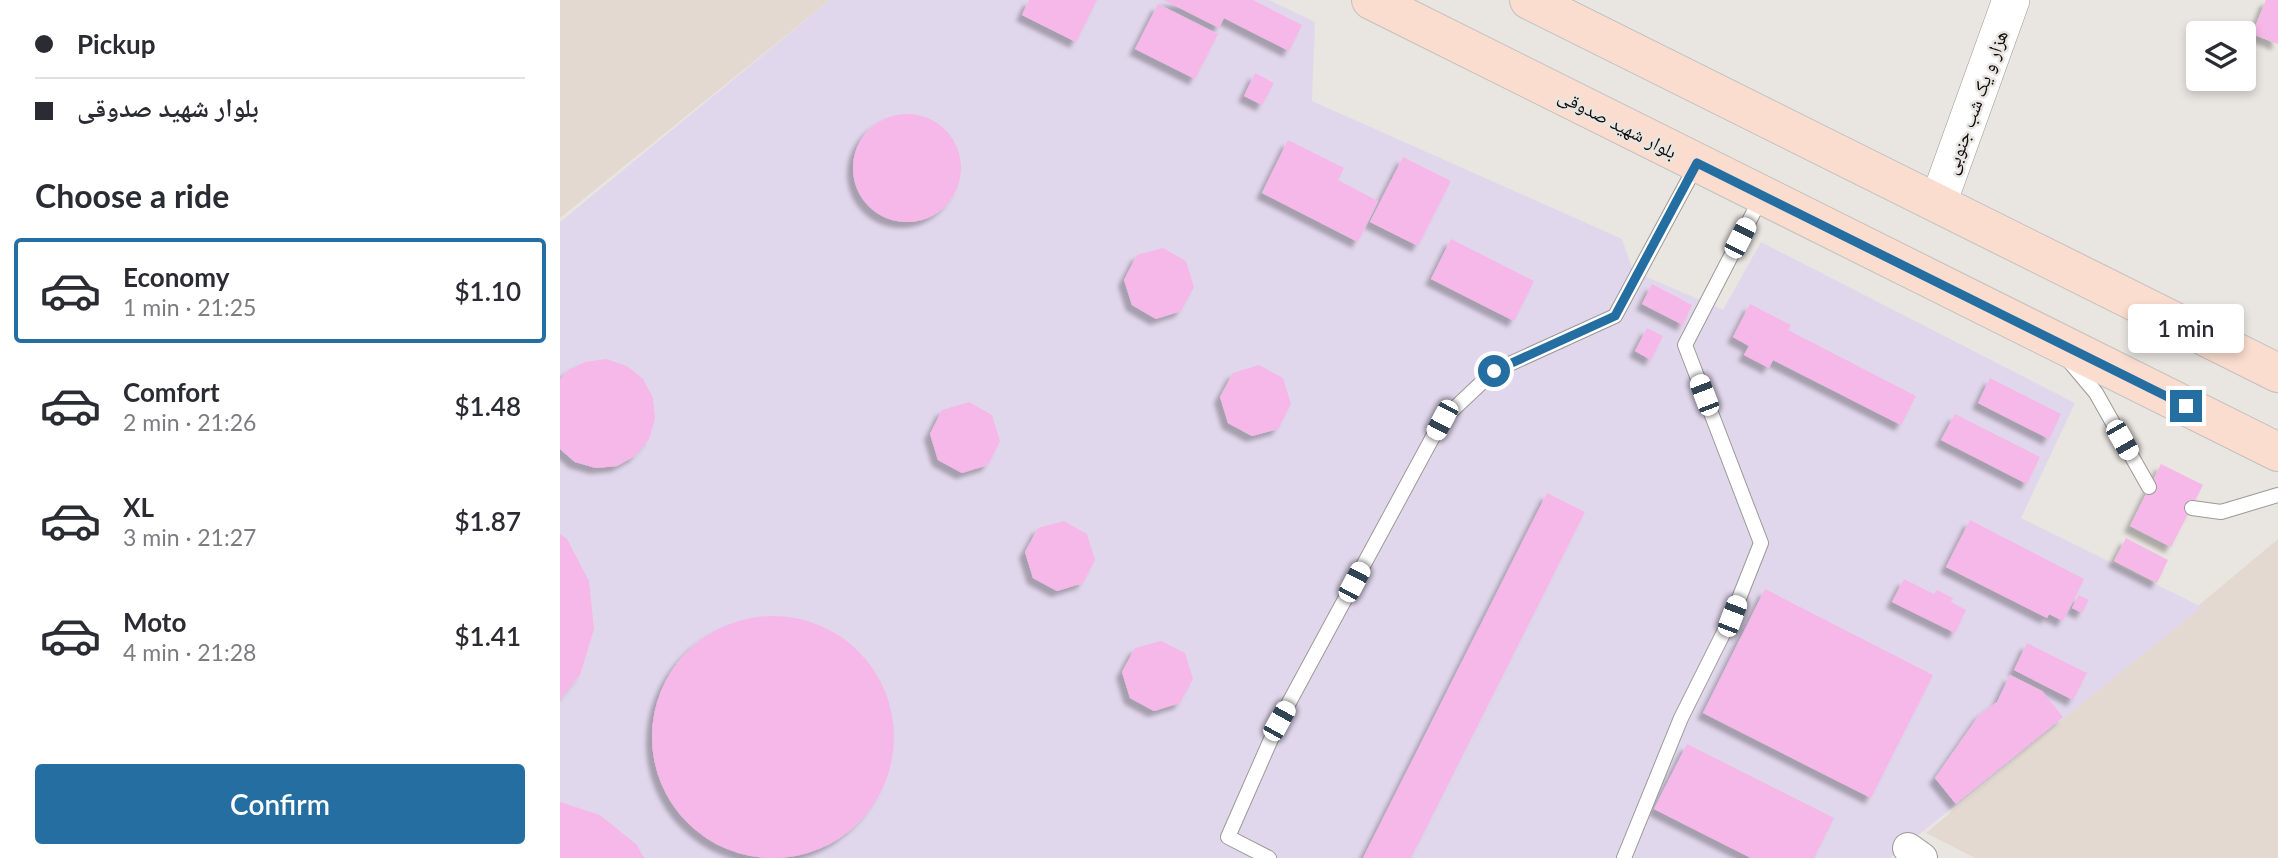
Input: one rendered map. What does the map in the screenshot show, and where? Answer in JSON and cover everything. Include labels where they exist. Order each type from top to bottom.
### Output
[{"type":"main road","name":"بلوار شهید صدوقی","points":[[1371,0],[2278,452]]},
{"type":"main road","points":[[1530,0],[2278,373]]},
{"type":"street","name":"هزار و یک شب جنوبی","points":[[1938,203],[2011,0]]},
{"type":"lane","points":[[1269,858],[1228,838],[1279,721],[1442,420],[1494,371],[1615,316],[1697,163]]},
{"type":"lane","points":[[1623,858],[1681,718],[1732,616],[1761,543],[1685,345],[1762,195]]},
{"type":"lane","points":[[2048,337],[2096,393],[2149,488]]},
{"type":"lane","points":[[2192,508],[2221,512],[2278,495]]},
{"type":"shaded area","points":[[560,0],[830,0],[560,218]]},
{"type":"shaded area","points":[[830,0],[1269,0],[1315,22],[1312,101],[1622,239],[1633,271],[1723,310],[1761,242],[2075,403],[2021,518],[2202,607],[1890,858],[560,858],[560,222]]},
{"type":"shaded area","points":[[2278,539],[2278,858],[1975,858],[1926,833]]},
{"type":"building","points":[[1029,0],[1097,0],[1076,42],[1022,15]]},
{"type":"building","points":[[1164,0],[1253,0],[1302,25],[1289,51],[1224,18],[1219,28]]},
{"type":"building","points":[[2266,0],[2278,0],[2278,44],[2256,36],[2256,24]]},
{"type":"building","points":[[1158,4],[1218,34],[1195,79],[1135,49]]},
{"type":"building","points":[[1255,73],[1274,83],[1262,105],[1244,96]]},
{"type":"building","points":[[907,114],[928,118],[945,130],[957,147],[961,168],[957,189],[945,206],[928,218],[907,222],[886,218],[869,206],[857,189],[853,168],[857,147],[869,130],[886,118]]},
{"type":"building","points":[[1288,140],[1344,168],[1338,180],[1378,201],[1358,242],[1262,193]]},
{"type":"building","points":[[1403,157],[1451,181],[1418,246],[1370,222]]},
{"type":"building","points":[[1451,239],[1534,281],[1514,321],[1431,279]]},
{"type":"building","points":[[1163,248],[1186,261],[1194,287],[1181,311],[1156,319],[1132,305],[1124,280],[1137,255]]},
{"type":"building","points":[[1652,284],[1692,305],[1683,325],[1642,304]]},
{"type":"building","points":[[1750,304],[1791,325],[1788,330],[1916,396],[1901,425],[1773,360],[1769,368],[1744,355],[1749,346],[1733,337]]},
{"type":"building","points":[[1647,328],[1663,336],[1651,360],[1635,351]]},
{"type":"building","points":[[606,359],[627,366],[643,379],[653,398],[655,419],[649,439],[635,456],[617,466],[596,468],[575,462],[560,449],[560,380],[567,371],[585,362]]},
{"type":"building","points":[[1259,365],[1283,378],[1291,404],[1278,429],[1252,436],[1228,423],[1220,397],[1233,373]]},
{"type":"building","points":[[1990,378],[2061,414],[2049,439],[1978,403]]},
{"type":"building","points":[[969,402],[992,415],[1000,441],[988,465],[962,473],[938,460],[930,434],[942,410]]},
{"type":"building","points":[[1955,414],[2040,457],[2027,484],[1941,440]]},
{"type":"building","points":[[2161,464],[2203,485],[2171,547],[2130,526]]},
{"type":"building","points":[[1547,493],[1585,512],[1411,858],[1363,858]]},
{"type":"building","points":[[1970,520],[2084,579],[2063,621],[2049,614],[2047,618],[1946,567]]},
{"type":"building","points":[[1064,521],[1087,534],[1095,560],[1083,583],[1057,591],[1033,578],[1025,552],[1038,528]]},
{"type":"building","points":[[560,534],[567,539],[589,581],[594,629],[580,675],[560,699]]},
{"type":"building","points":[[2126,538],[2168,560],[2157,583],[2114,561]]},
{"type":"building","points":[[1904,579],[1934,594],[1937,590],[1953,598],[1951,602],[1966,610],[1955,633],[1892,602]]},
{"type":"building","points":[[1765,589],[1933,675],[1871,798],[1703,713]]},
{"type":"building","points":[[2079,595],[2089,600],[2082,613],[2072,608]]},
{"type":"building","points":[[773,616],[797,618],[819,625],[840,636],[859,651],[874,670],[885,691],[892,713],[892,761],[885,783],[874,804],[859,823],[840,838],[819,849],[797,856],[773,858],[749,856],[727,849],[706,838],[687,823],[672,804],[661,783],[654,761],[652,737],[654,713],[661,691],[672,670],[687,651],[706,636],[727,625],[749,618]]},
{"type":"building","points":[[1161,641],[1185,653],[1193,679],[1180,703],[1154,711],[1130,698],[1122,672],[1135,648]]},
{"type":"building","points":[[2027,643],[2087,673],[2073,700],[2014,670]]},
{"type":"building","points":[[2010,675],[2042,691],[2063,717],[1956,804],[1935,778],[1979,715],[1997,702]]},
{"type":"building","points":[[1687,744],[1834,818],[1814,858],[1751,858],[1654,809]]},
{"type":"building","points":[[560,802],[600,815],[637,845],[644,858],[560,858]]},
{"type":"route","points":[[1494,371],[1615,316],[1697,163],[2186,406]]}]
